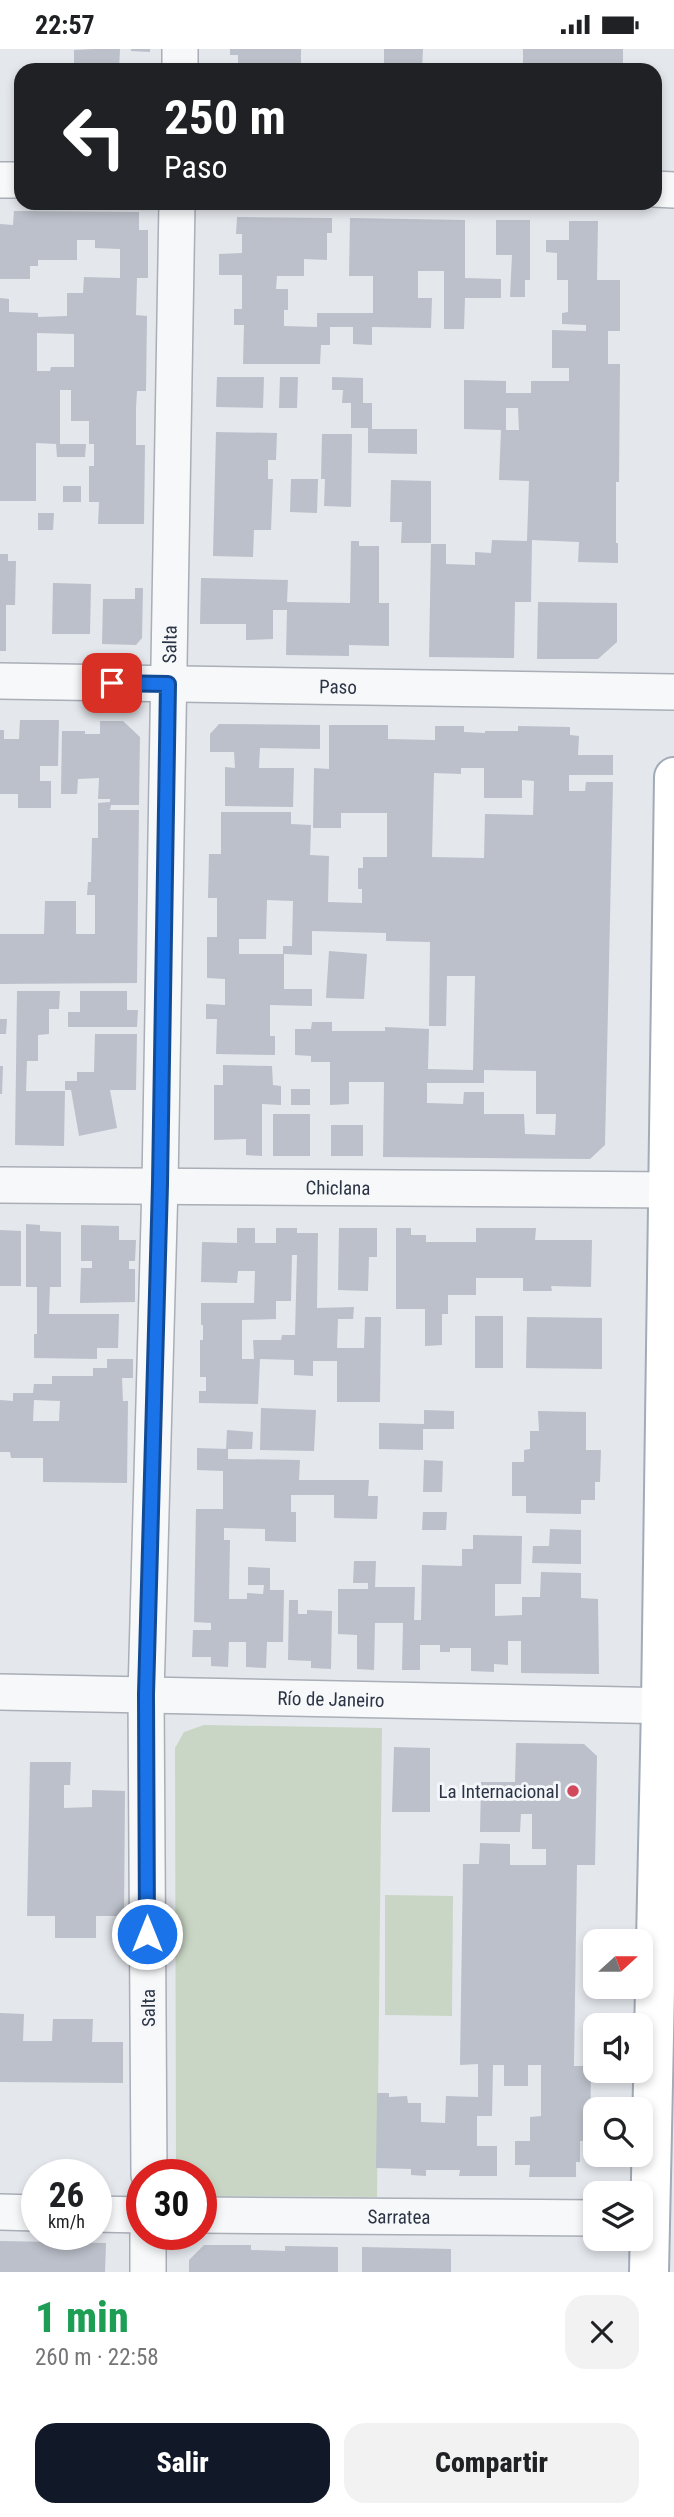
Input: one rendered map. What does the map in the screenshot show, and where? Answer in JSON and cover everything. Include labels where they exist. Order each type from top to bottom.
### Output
[{"type":"main road","points":[[649,2272],[655,2219],[668,1706],[674,778]]},
{"type":"street","name":"Salta","points":[[149,2159],[146,1694],[160,1184],[177,210]]},
{"type":"street","name":"Paso","points":[[0,681],[674,692]]},
{"type":"street","name":"Chiclana","points":[[0,1185],[160,1184],[671,1190]]},
{"type":"street","name":"Río de Janeiro","points":[[0,1692],[668,1706]]},
{"type":"street","points":[[0,2212],[21,2213]]},
{"type":"street","name":"Sarratea","points":[[217,2215],[583,2218]]},
{"type":"street","points":[[148,2250],[148,2272]]},
{"type":"green space","points":[[204,1725],[382,1728],[377,2197],[217,2196],[217,2159],[176,2159],[175,1748],[184,1732]]},
{"type":"green space","points":[[385,1895],[453,1896],[452,2016],[385,2015]]},
{"type":"building","points":[[120,49],[119,63],[74,63],[74,50]]},
{"type":"building","points":[[150,49],[150,52],[131,51]]},
{"type":"building","points":[[230,49],[301,49],[301,63],[238,63],[238,55],[230,55]]},
{"type":"building","points":[[384,49],[423,49],[422,63],[384,63]]},
{"type":"building","points":[[523,49],[623,49],[623,63],[523,63]]},
{"type":"building","points":[[14,211],[139,212],[139,230],[148,230],[148,278],[137,278],[136,315],[147,316],[146,391],[137,391],[136,408],[136,445],[145,445],[144,524],[98,524],[99,502],[89,502],[89,466],[94,466],[94,444],[89,444],[89,421],[71,421],[71,390],[60,390],[60,444],[86,444],[85,457],[57,457],[56,444],[36,443],[36,501],[0,501],[0,298],[9,299],[9,312],[38,313],[38,317],[67,316],[67,293],[83,293],[84,277],[120,278],[120,249],[95,248],[95,240],[77,240],[77,260],[38,260],[38,266],[30,266],[30,279],[0,279],[0,224],[13,225]],"holes":[[[37,333],[74,334],[74,367],[51,367],[50,371],[37,371]]]},
{"type":"building","points":[[237,217],[332,218],[332,233],[327,233],[327,260],[304,259],[304,276],[277,276],[276,289],[288,289],[288,310],[284,310],[284,326],[317,327],[317,313],[373,313],[373,276],[349,276],[350,218],[465,220],[465,278],[501,279],[501,298],[465,298],[464,329],[444,329],[444,271],[418,271],[418,298],[432,298],[431,328],[372,327],[372,345],[353,344],[353,327],[330,327],[330,345],[321,345],[320,364],[243,364],[244,325],[234,325],[234,309],[242,309],[242,275],[219,275],[219,254],[242,253],[242,234],[236,234]]},
{"type":"building","points":[[496,220],[530,220],[530,280],[525,280],[525,297],[510,297],[512,255],[496,255]]},
{"type":"building","points":[[569,221],[598,221],[597,280],[620,280],[620,331],[608,331],[608,364],[620,364],[619,482],[616,482],[618,563],[578,562],[579,542],[532,540],[531,602],[515,602],[514,658],[429,657],[431,544],[446,544],[446,564],[475,565],[475,552],[491,553],[492,540],[527,541],[529,481],[499,480],[501,430],[464,429],[464,380],[506,381],[506,393],[531,393],[531,381],[569,381],[569,368],[552,368],[552,330],[586,331],[586,325],[562,324],[562,313],[568,312],[568,280],[557,280],[557,253],[546,252],[546,240],[569,240]],"holes":[[[506,408],[518,408],[519,430],[506,430]]]},
{"type":"building","points":[[217,377],[264,377],[263,408],[216,407]]},
{"type":"building","points":[[280,377],[298,377],[297,408],[279,408]]},
{"type":"building","points":[[332,377],[363,378],[363,403],[372,403],[372,429],[417,429],[417,454],[368,453],[368,428],[351,428],[351,403],[342,403],[343,390],[332,390]]},
{"type":"building","points":[[216,432],[277,433],[276,460],[268,460],[268,479],[273,479],[271,530],[254,530],[253,557],[213,556]]},
{"type":"building","points":[[322,434],[352,434],[351,507],[324,506],[325,479],[321,479]]},
{"type":"building","points":[[291,479],[318,479],[317,513],[290,512]]},
{"type":"building","points":[[391,480],[431,481],[431,543],[401,543],[402,522],[390,522]]},
{"type":"building","points":[[63,486],[81,486],[81,502],[63,502]]},
{"type":"building","points":[[38,513],[54,513],[53,530],[38,530]]},
{"type":"building","points":[[351,541],[359,541],[359,546],[379,546],[379,603],[389,603],[389,646],[349,645],[349,656],[286,655],[287,610],[273,610],[273,639],[246,640],[246,624],[200,624],[201,578],[288,580],[287,602],[350,603]]},
{"type":"building","points":[[0,554],[8,554],[8,561],[16,561],[15,605],[6,605],[6,651],[0,651]]},
{"type":"building","points":[[53,583],[91,584],[90,634],[52,634]]},
{"type":"building","points":[[135,588],[143,588],[142,638],[136,645],[102,644],[103,599],[135,599]]},
{"type":"building","points":[[538,602],[617,603],[617,642],[598,659],[537,659]]},
{"type":"building","points":[[20,720],[59,720],[58,766],[40,766],[40,781],[51,781],[51,808],[18,808],[18,794],[0,794],[0,730],[4,730],[4,739],[19,739]]},
{"type":"building","points":[[100,721],[123,721],[140,737],[139,805],[111,805],[110,810],[139,810],[137,983],[0,984],[0,934],[44,934],[45,901],[76,901],[76,934],[95,934],[95,895],[87,895],[88,882],[91,882],[92,838],[98,838],[98,803],[110,802],[110,799],[98,799],[99,778],[78,779],[77,794],[61,794],[62,731],[100,734]]},
{"type":"building","points":[[219,724],[320,725],[320,749],[260,748],[259,768],[294,768],[293,807],[225,806],[225,767],[235,768],[234,752],[210,752],[210,734]]},
{"type":"building","points":[[329,725],[388,725],[388,739],[435,740],[435,726],[464,726],[464,732],[485,733],[518,731],[518,726],[570,727],[570,735],[579,736],[578,755],[613,755],[613,775],[569,775],[569,791],[585,791],[586,782],[613,782],[605,1145],[590,1159],[383,1157],[384,1082],[349,1082],[349,1104],[330,1105],[330,1062],[311,1062],[311,1056],[295,1055],[295,1029],[311,1029],[312,1022],[332,1022],[332,1031],[385,1031],[385,1027],[429,1029],[428,1069],[473,1070],[475,976],[447,976],[446,1026],[429,1026],[430,942],[386,941],[386,933],[312,931],[312,955],[284,954],[284,989],[312,989],[312,1006],[270,1005],[270,1036],[275,1036],[275,1055],[216,1054],[217,1019],[206,1019],[206,1004],[225,1005],[225,979],[207,978],[207,937],[217,937],[217,898],[208,898],[209,854],[221,854],[221,812],[291,812],[291,824],[311,825],[310,855],[329,856],[328,902],[362,903],[362,889],[358,889],[358,868],[363,868],[363,857],[387,857],[387,813],[341,813],[341,828],[313,828],[314,768],[329,769]],"holes":[[[461,768],[484,768],[484,798],[522,798],[522,780],[534,781],[533,815],[485,814],[484,858],[432,857],[434,773],[461,774]],[[267,900],[293,901],[292,946],[283,946],[283,954],[239,954],[239,939],[266,939]],[[484,1070],[536,1071],[536,1114],[556,1114],[555,1135],[525,1134],[524,1114],[484,1114],[484,1092],[464,1092],[463,1104],[427,1103],[427,1083],[484,1083]]]},
{"type":"building","points":[[329,951],[367,954],[364,999],[326,998]]},
{"type":"building","points":[[17,991],[60,991],[59,1009],[49,1009],[49,1034],[38,1035],[38,1061],[27,1061],[26,1091],[65,1091],[64,1146],[15,1145]]},
{"type":"building","points":[[80,991],[127,991],[127,1010],[138,1010],[137,1027],[68,1027],[68,1012],[80,1012]]},
{"type":"building","points":[[0,1019],[7,1019],[6,1034],[0,1034]]},
{"type":"building","points":[[95,1034],[137,1034],[136,1090],[110,1090],[117,1128],[79,1136],[71,1090],[65,1090],[65,1081],[77,1081],[77,1072],[94,1072]]},
{"type":"building","points":[[223,1065],[272,1066],[273,1085],[281,1086],[281,1105],[262,1104],[262,1156],[246,1155],[246,1139],[214,1140],[214,1085],[223,1085]]},
{"type":"building","points":[[0,1066],[3,1066],[2,1094],[0,1094]]},
{"type":"building","points":[[291,1089],[310,1089],[310,1105],[291,1105]]},
{"type":"building","points":[[273,1114],[310,1114],[310,1156],[273,1156]]},
{"type":"building","points":[[331,1125],[363,1125],[363,1156],[331,1156]]},
{"type":"building","points":[[26,1224],[40,1225],[40,1231],[61,1232],[61,1287],[50,1287],[49,1314],[119,1314],[118,1348],[97,1348],[97,1359],[34,1358],[37,1287],[26,1287]]},
{"type":"building","points":[[81,1225],[119,1226],[119,1240],[136,1240],[135,1261],[129,1261],[129,1269],[135,1269],[135,1302],[80,1303],[81,1268],[92,1268],[92,1261],[81,1261]]},
{"type":"building","points":[[237,1228],[255,1228],[255,1243],[276,1243],[276,1228],[297,1228],[297,1233],[318,1233],[317,1308],[354,1307],[353,1319],[338,1319],[337,1348],[364,1348],[365,1317],[381,1317],[380,1402],[337,1402],[337,1361],[313,1361],[313,1376],[294,1375],[294,1360],[260,1359],[258,1404],[199,1403],[199,1391],[206,1391],[206,1377],[200,1377],[200,1340],[203,1340],[201,1303],[254,1303],[255,1271],[238,1271],[237,1283],[201,1282],[202,1242],[237,1243]],"holes":[[[292,1255],[297,1255],[295,1335],[282,1335],[281,1340],[253,1340],[254,1359],[242,1359],[242,1320],[276,1319],[276,1301],[291,1301]]]},
{"type":"building","points":[[339,1228],[377,1228],[377,1257],[369,1257],[368,1291],[338,1290]]},
{"type":"building","points":[[396,1228],[411,1228],[411,1235],[426,1235],[426,1242],[476,1242],[476,1228],[536,1228],[535,1240],[592,1240],[591,1287],[551,1286],[552,1291],[523,1291],[523,1278],[476,1278],[476,1295],[448,1295],[448,1314],[442,1314],[442,1345],[425,1346],[425,1309],[396,1309]]},
{"type":"building","points":[[0,1230],[21,1231],[21,1286],[0,1286]]},
{"type":"building","points":[[475,1316],[503,1316],[503,1368],[475,1368]]},
{"type":"building","points":[[527,1317],[602,1318],[602,1369],[526,1368]]},
{"type":"building","points":[[107,1359],[133,1359],[133,1378],[122,1378],[123,1401],[128,1401],[127,1483],[43,1482],[43,1458],[11,1458],[10,1452],[0,1452],[0,1400],[13,1401],[13,1393],[33,1393],[34,1384],[52,1384],[52,1376],[93,1376],[93,1368],[107,1368]],"holes":[[[34,1400],[60,1401],[59,1421],[33,1421]]]},
{"type":"building","points":[[261,1408],[316,1410],[314,1451],[260,1450]]},
{"type":"building","points":[[424,1410],[454,1411],[454,1429],[423,1429],[423,1450],[379,1449],[379,1423],[424,1424]]},
{"type":"building","points":[[538,1411],[586,1412],[586,1450],[601,1450],[600,1482],[595,1482],[595,1500],[581,1500],[581,1514],[526,1513],[526,1496],[512,1496],[512,1462],[524,1462],[524,1450],[530,1449],[530,1431],[539,1431]]},
{"type":"building","points":[[227,1430],[253,1432],[252,1449],[226,1449]]},
{"type":"building","points":[[197,1448],[228,1449],[228,1459],[300,1460],[299,1480],[369,1480],[368,1496],[378,1496],[377,1519],[334,1518],[334,1495],[291,1495],[291,1512],[296,1512],[296,1542],[265,1541],[265,1529],[224,1528],[224,1540],[230,1540],[229,1599],[247,1599],[247,1593],[263,1594],[264,1585],[248,1585],[248,1567],[270,1568],[270,1590],[284,1590],[283,1642],[267,1642],[266,1668],[246,1667],[246,1642],[229,1642],[228,1667],[211,1666],[211,1657],[192,1657],[193,1630],[211,1630],[211,1623],[194,1622],[196,1509],[223,1509],[223,1471],[197,1470]]},
{"type":"building","points":[[424,1460],[443,1461],[442,1492],[423,1492]]},
{"type":"building","points":[[423,1512],[447,1512],[446,1530],[422,1530]]},
{"type":"building","points":[[550,1529],[581,1530],[581,1564],[532,1563],[533,1546],[549,1546]]},
{"type":"building","points":[[473,1535],[522,1536],[521,1584],[495,1584],[495,1616],[522,1615],[522,1597],[540,1597],[541,1572],[581,1573],[581,1598],[598,1599],[599,1674],[521,1673],[521,1641],[508,1641],[508,1665],[494,1664],[494,1672],[471,1671],[471,1648],[450,1648],[450,1652],[440,1652],[440,1645],[420,1645],[420,1670],[402,1670],[403,1623],[375,1623],[374,1670],[357,1669],[357,1635],[338,1634],[338,1589],[368,1589],[368,1583],[353,1583],[354,1561],[376,1561],[375,1587],[415,1587],[414,1620],[421,1620],[422,1565],[462,1566],[462,1549],[473,1549]]},
{"type":"building","points":[[289,1600],[298,1600],[298,1614],[307,1614],[307,1610],[332,1611],[331,1669],[311,1668],[311,1661],[288,1660]]},
{"type":"building","points":[[516,1743],[584,1744],[597,1756],[595,1865],[577,1865],[574,2066],[583,2066],[583,2083],[591,2083],[591,2097],[583,2097],[583,2141],[580,2141],[580,2162],[576,2162],[576,2177],[529,2177],[530,2165],[515,2165],[515,2141],[530,2141],[530,2117],[541,2116],[541,2065],[528,2065],[528,2086],[504,2086],[504,2065],[493,2065],[492,2116],[477,2116],[477,2146],[497,2146],[497,2176],[459,2176],[460,2170],[426,2170],[426,2176],[411,2175],[411,2169],[376,2168],[377,2093],[389,2093],[389,2097],[407,2096],[408,2103],[421,2103],[421,2122],[445,2123],[446,2096],[478,2097],[478,2064],[460,2065],[463,1864],[479,1864],[480,1843],[510,1844],[510,1865],[546,1865],[546,1849],[532,1849],[532,1814],[521,1814],[520,1832],[480,1832],[481,1782],[515,1782]]},
{"type":"building","points":[[394,1747],[430,1748],[430,1812],[392,1812]]},
{"type":"building","points":[[30,1762],[71,1762],[70,1785],[64,1785],[64,1808],[92,1807],[92,1790],[125,1791],[124,1916],[96,1916],[96,1938],[55,1938],[55,1916],[27,1916]]},
{"type":"building","points":[[0,2013],[24,2014],[23,2041],[52,2041],[53,2019],[93,2019],[92,2042],[123,2042],[123,2083],[0,2082]]},
{"type":"building","points":[[0,2241],[21,2241],[21,2250],[106,2250],[105,2272],[0,2272]]},
{"type":"building","points":[[217,2245],[251,2245],[251,2250],[285,2251],[285,2246],[338,2247],[338,2272],[189,2272],[189,2260],[199,2250],[217,2250]]},
{"type":"building","points":[[362,2247],[451,2249],[451,2272],[362,2272]]},
{"type":"place","name":"La Internacional","points":[[573,1791]]},
{"type":"route","points":[[112,683],[168,684],[160,1184],[146,1694],[147,1934]]}]
